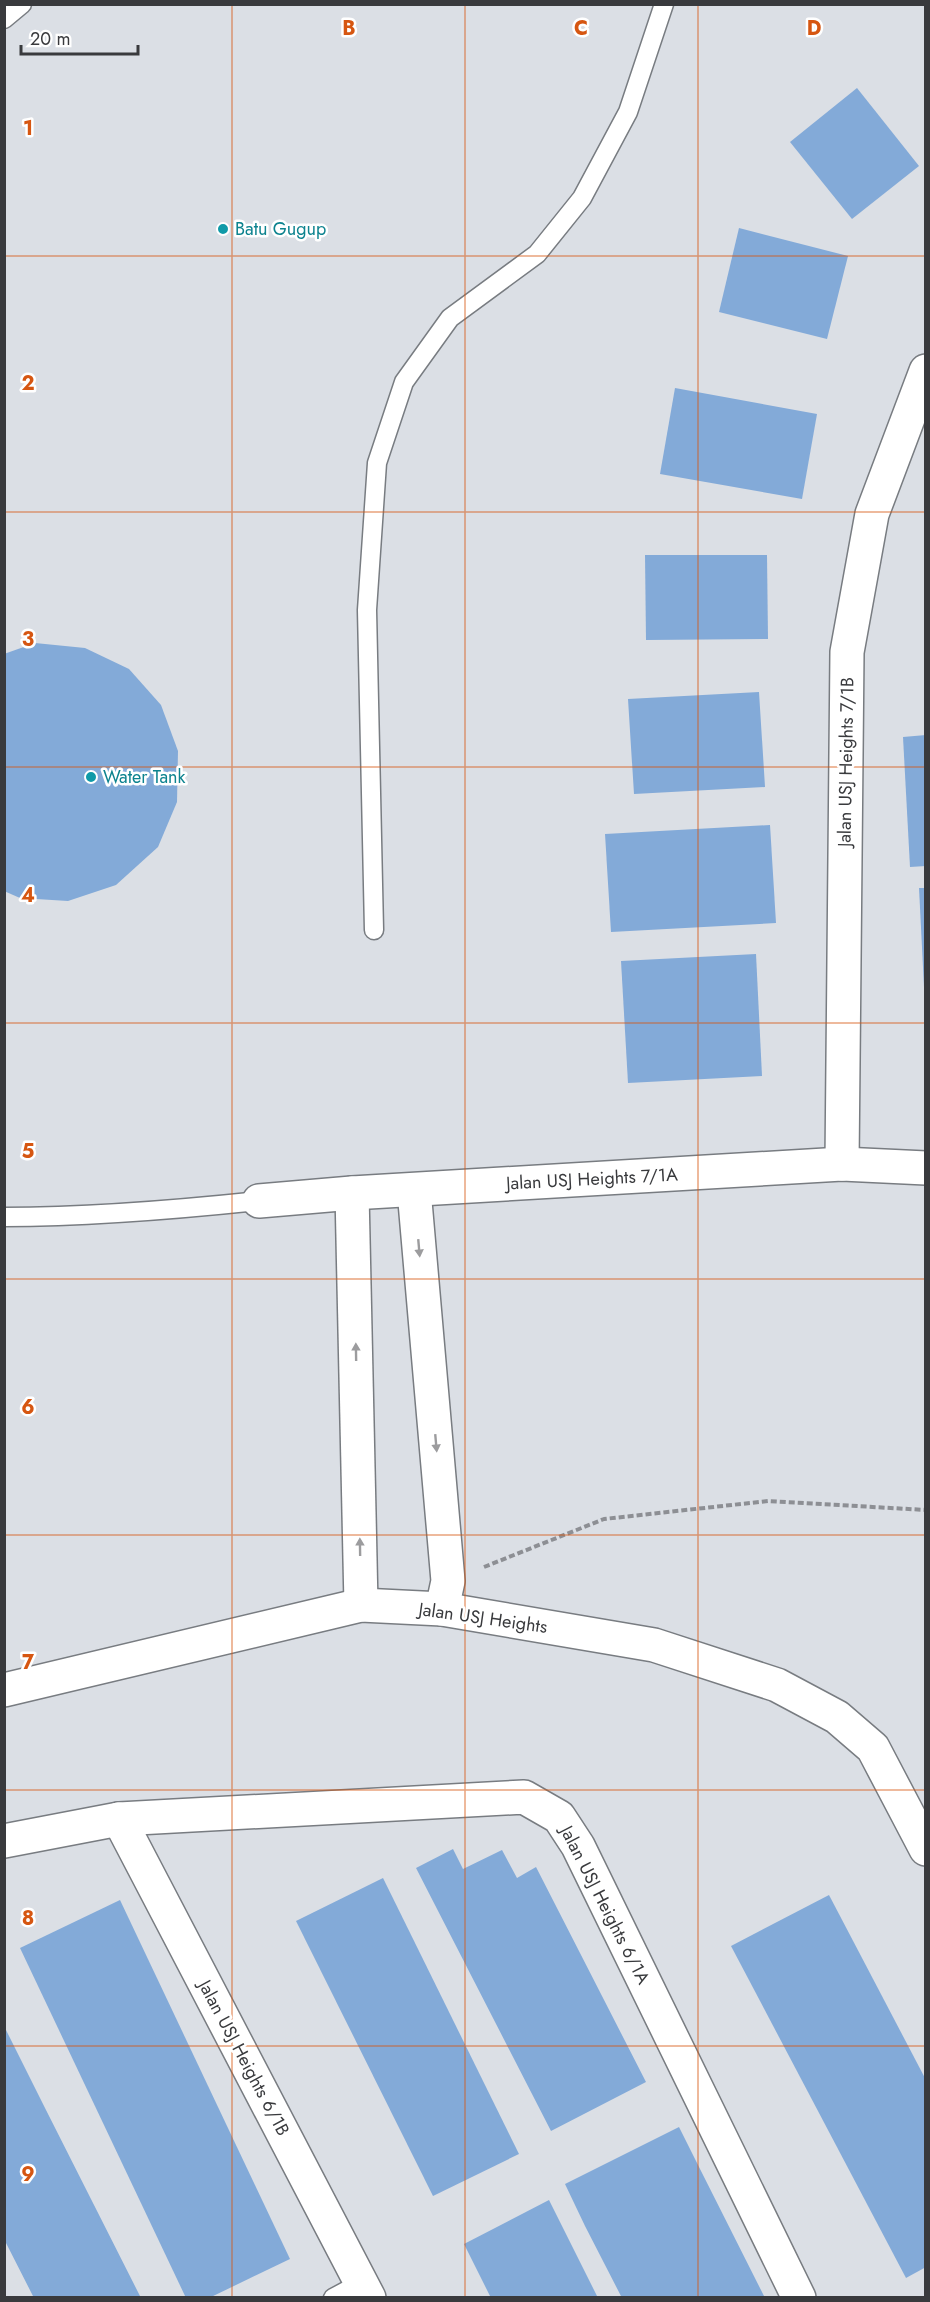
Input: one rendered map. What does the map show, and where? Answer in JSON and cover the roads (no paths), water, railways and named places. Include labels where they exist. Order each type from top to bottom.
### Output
[{"type":"street","name":"Jalan USJ Heights 7/1B","points":[[842,1164],[847,652],[872,514],[926,371]]},
{"type":"street","name":"Jalan USJ Heights 7/1A","points":[[259,1201],[352,1193],[842,1164],[926,1168]]},
{"type":"street","points":[[414,1190],[445,1595]]},
{"type":"street","points":[[352,1193],[361,1605]]},
{"type":"street","name":"Jalan USJ Heights","points":[[4,1690],[361,1605],[445,1595],[665,1649],[777,1685],[837,1717],[873,1748],[926,1849]]},
{"type":"street","name":"Jalan USJ Heights 6/1A","points":[[4,1841],[118,1819],[524,1797],[559,1817],[578,1846],[799,2298]]},
{"type":"street","name":"Jalan USJ Heights 6/1B","points":[[118,1819],[354,2293]]},
{"type":"lane","points":[[4,19],[22,4]]},
{"type":"lane","points":[[374,930],[367,610],[377,463],[404,382],[450,318],[537,254],[582,198],[628,112],[664,4]]},
{"type":"lane","points":[[4,1217],[174,1210],[259,1201]]},
{"type":"place","name":"Batu Gugup","points":[[223,229]]},
{"type":"place","name":"Water Tank","points":[[91,777]]}]
